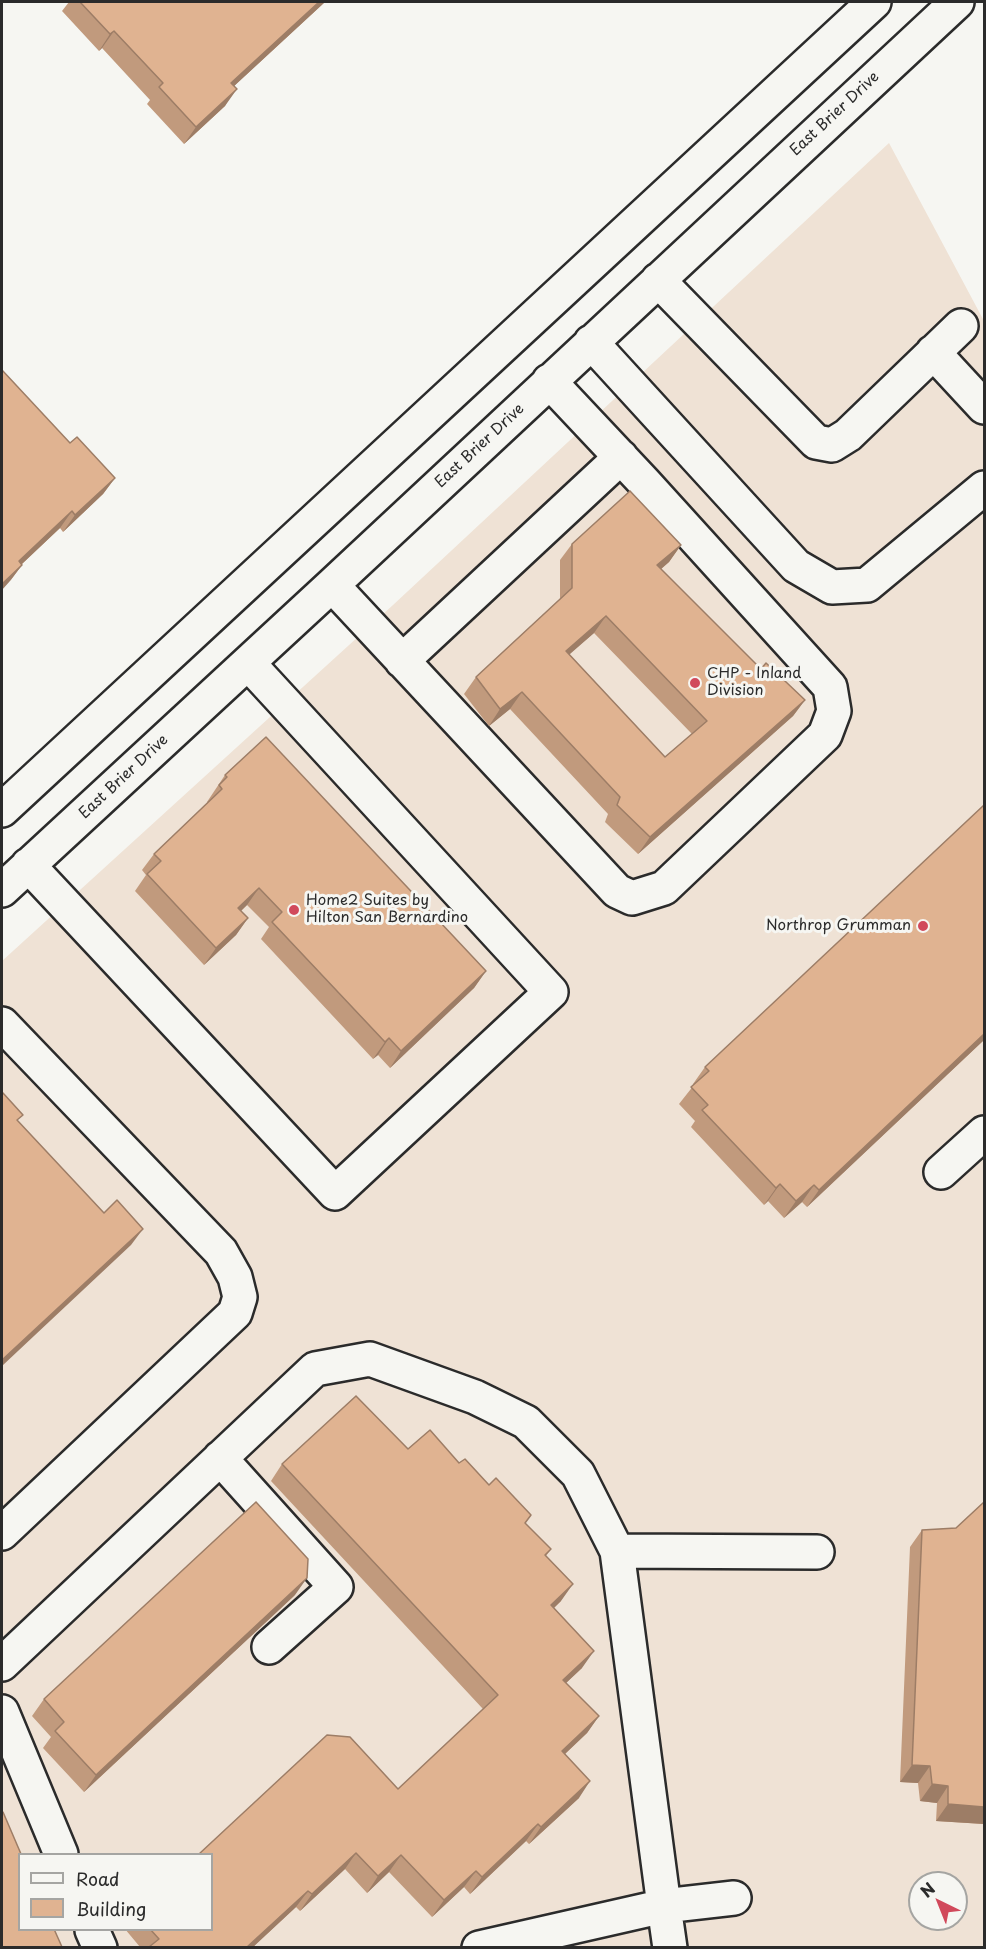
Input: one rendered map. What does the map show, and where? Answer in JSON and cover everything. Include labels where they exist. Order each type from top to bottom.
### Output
[{"type":"street","points":[[2,810],[874,2]]},
{"type":"street","name":"East Brier Drive","points":[[2,890],[658,280],[946,5]]},
{"type":"street","points":[[658,280],[816,442],[832,445],[848,435],[961,326]]},
{"type":"street","points":[[591,342],[796,566],[832,587],[867,585],[984,489]]},
{"type":"street","points":[[933,352],[984,407]]},
{"type":"street","points":[[332,585],[617,891],[632,898],[664,888],[825,735],[834,711],[830,687],[549,381]]},
{"type":"street","points":[[402,661],[626,463]]},
{"type":"street","points":[[28,865],[335,1192],[343,1185],[551,992],[248,663]]},
{"type":"street","points":[[2,1533],[235,1313],[240,1298],[236,1276],[221,1252],[5,1036]]},
{"type":"street","points":[[941,1172],[984,1133]]},
{"type":"street","points":[[2,1664],[315,1369],[370,1359],[475,1397],[526,1422],[578,1474],[617,1551],[670,1947]]},
{"type":"street","points":[[220,1458],[336,1587],[269,1647]]},
{"type":"street","points":[[617,1551],[817,1552]]},
{"type":"street","points":[[2,1712],[61,1853]]},
{"type":"street","points":[[479,1947],[664,1906],[734,1898]]},
{"type":"street","points":[[93,1931],[100,1947]]},
{"type":"shaded area","points":[[889,143],[984,321],[984,1947],[2,1948],[2,961],[393,605]]},
{"type":"building","points":[[80,2],[319,2],[231,83],[237,89],[196,127],[159,87],[163,83],[114,31],[110,34]]},
{"type":"building","points":[[2,370],[70,443],[77,437],[115,478],[75,515],[72,511],[19,561],[22,565],[2,584]]},
{"type":"building","name":"CHP - Inland Division","points":[[630,491],[681,545],[657,565],[761,669],[766,663],[805,700],[650,837],[617,805],[620,797],[522,692],[500,709],[476,677],[572,588],[572,544]],"holes":[[[606,616],[707,721],[665,757],[566,651]]]},
{"type":"building","points":[[266,737],[486,971],[401,1051],[389,1038],[385,1042],[272,922],[282,912],[259,888],[238,908],[248,918],[216,948],[147,874],[161,861],[154,854],[222,789],[219,785],[227,777],[225,775]]},
{"type":"building","name":"Northrop Grumman","points":[[984,805],[984,1034],[819,1190],[814,1185],[796,1201],[780,1184],[776,1188],[702,1110],[708,1105],[691,1087],[709,1071],[705,1067]]},
{"type":"building","points":[[3,1093],[23,1115],[17,1120],[104,1213],[117,1200],[143,1229],[2,1360],[2,1095]]},
{"type":"building","points":[[356,1396],[408,1449],[430,1430],[459,1463],[465,1459],[489,1485],[496,1478],[531,1515],[525,1523],[551,1549],[545,1555],[573,1584],[551,1605],[594,1651],[563,1680],[599,1716],[562,1751],[590,1781],[541,1827],[538,1824],[482,1877],[476,1871],[444,1900],[401,1855],[378,1876],[356,1853],[312,1894],[308,1891],[247,1947],[149,1947],[159,1939],[152,1931],[213,1931],[213,1853],[200,1853],[327,1735],[350,1737],[398,1789],[498,1695],[282,1464]]},
{"type":"building","points":[[256,1502],[308,1559],[307,1578],[96,1775],[55,1731],[64,1722],[44,1699]]},
{"type":"building","points":[[984,1502],[984,1807],[948,1804],[948,1786],[932,1784],[930,1766],[912,1765],[922,1530],[956,1528]]},
{"type":"building","points":[[3,1812],[21,1853],[18,1853],[18,1931],[55,1931],[62,1947],[2,1947]]},
{"type":"place","name":"CHP - Inland Division","points":[[695,683]]},
{"type":"place","name":"Home2 Suites by Hilton San Bernardino","points":[[294,910]]},
{"type":"place","name":"Northrop Grumman","points":[[923,926]]}]
